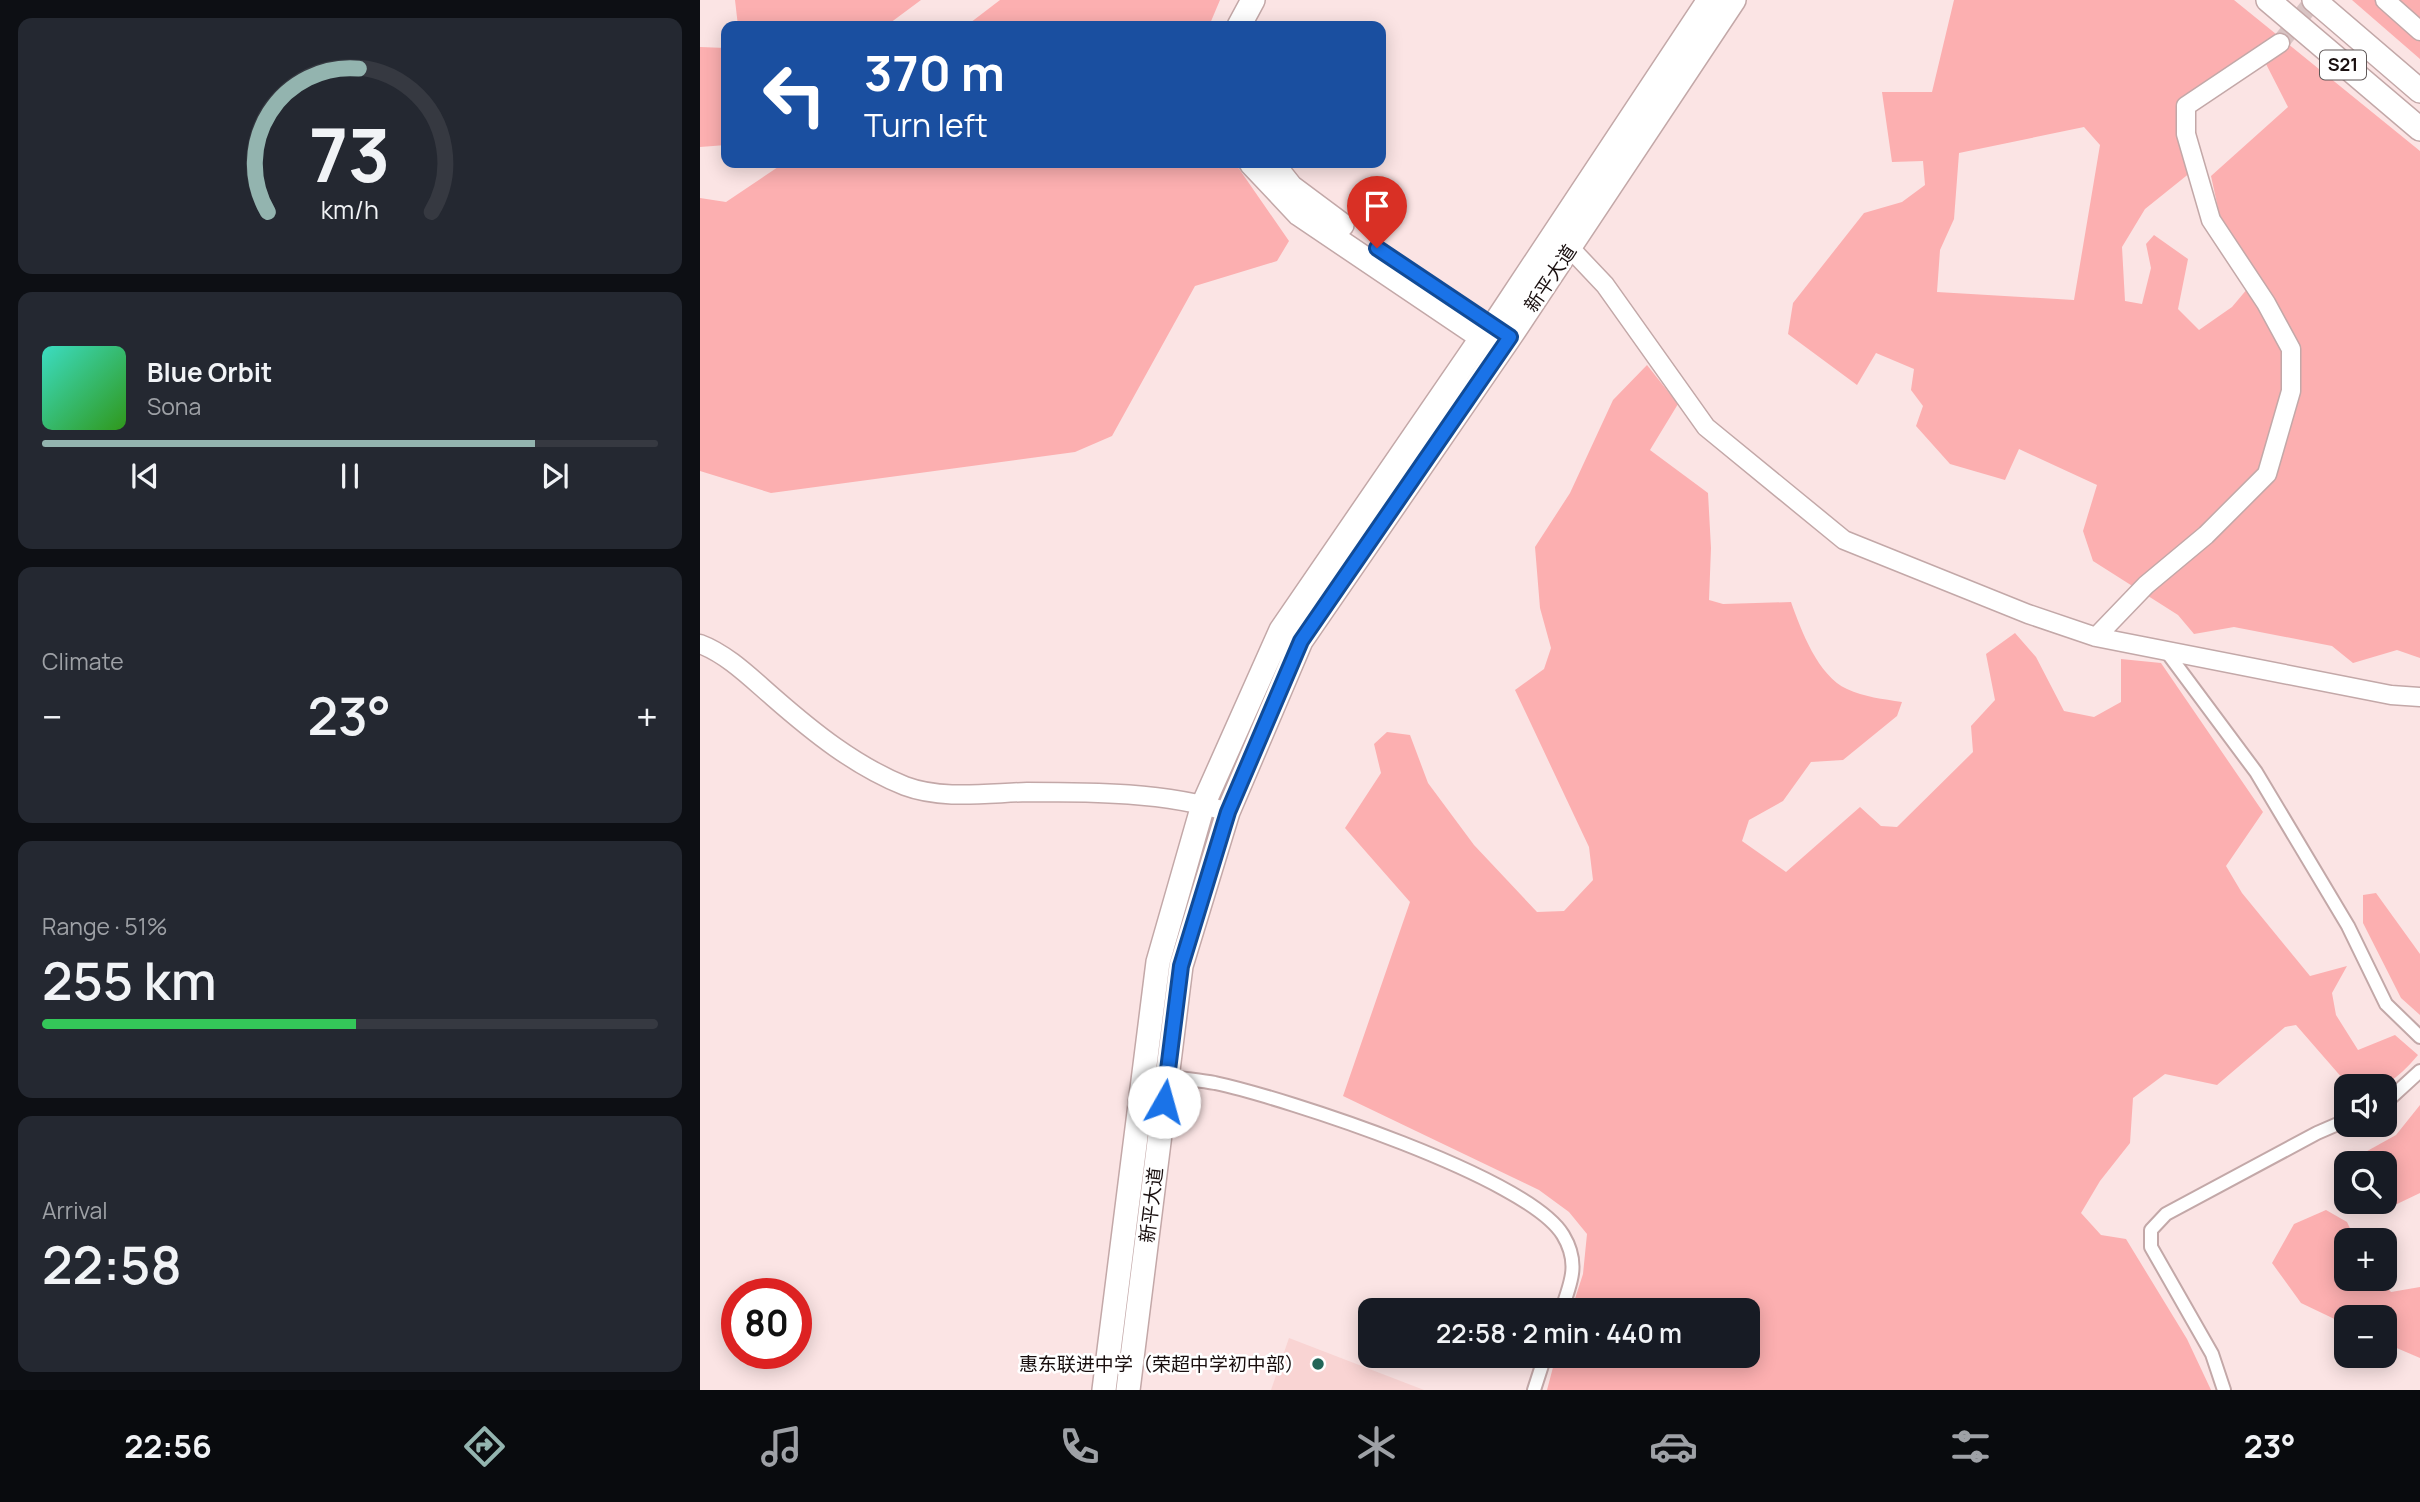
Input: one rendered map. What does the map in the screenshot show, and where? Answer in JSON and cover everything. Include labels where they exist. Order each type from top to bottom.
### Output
[{"type":"highway","points":[[1242,21],[1253,0]]},
{"type":"highway","points":[[1255,21],[1266,0]]},
{"type":"highway","name":"新平大道","points":[[1128,1390],[1181,966],[1228,812],[1301,641],[1709,0]]},
{"type":"highway","name":"新平大道","points":[[1104,1390],[1158,962],[1203,805],[1281,630],[1496,338],[1570,248],[1734,0]]},
{"type":"highway","name":"S21","points":[[2268,0],[2420,129]]},
{"type":"highway","name":"S21","points":[[2314,0],[2420,91]]},
{"type":"highway","points":[[1256,168],[1299,214],[1496,338]]},
{"type":"highway","points":[[1276,168],[1291,187],[1330,218],[1496,338]]},
{"type":"street","points":[[2385,0],[2420,31]]},
{"type":"street","points":[[2096,637],[2146,585],[2206,535],[2267,474],[2291,391],[2291,349],[2266,303],[2211,220],[2186,134],[2186,106],[2280,43]]},
{"type":"street","points":[[1570,248],[1605,285],[1706,427],[1844,540],[2028,614],[2096,637],[2391,695],[2420,697]]},
{"type":"street","points":[[700,644],[727,659],[821,738],[868,768],[908,787],[947,793],[1046,792],[1157,797],[1228,812]]},
{"type":"street","points":[[2166,651],[2256,772],[2348,926],[2386,1004],[2420,1037]]},
{"type":"street","points":[[2397,1092],[2420,1071]]},
{"type":"street","points":[[1167,1076],[1215,1083],[1315,1112],[1483,1177],[1524,1200],[1562,1234],[1572,1254],[1575,1272],[1566,1298]]},
{"type":"street","points":[[2224,1390],[2212,1354],[2151,1247],[2151,1230],[2166,1214],[2334,1126]]},
{"type":"street","points":[[1534,1390],[1541,1368]]},
{"type":"shaded area","points":[[735,0],[921,0],[893,21],[737,21]]},
{"type":"shaded area","points":[[1000,0],[1220,0],[1211,21],[973,21]]},
{"type":"shaded area","points":[[1954,0],[2234,0],[2420,151],[2420,658],[2397,650],[2353,663],[2332,646],[2234,627],[2194,634],[2178,615],[2093,561],[2083,531],[2097,485],[2019,449],[2005,480],[1950,464],[1916,426],[1923,406],[1911,390],[1914,369],[1876,353],[1857,385],[1788,334],[1793,303],[1864,213],[1902,202],[1925,185],[1923,161],[1892,162],[1882,92],[1932,92]],"holes":[[[2265,62],[2288,107],[2211,176],[2230,263],[2248,288],[2232,307],[2199,330],[2178,309],[2188,259],[2154,235],[2146,244],[2151,268],[2142,304],[2125,301],[2122,247],[2145,209],[2201,164],[2193,112]],[[2084,127],[2100,145],[2074,300],[1937,292],[1940,250],[1954,219],[1959,153]]]},
{"type":"shaded area","points":[[2352,0],[2420,0],[2420,59]]},
{"type":"shaded area","points":[[700,47],[721,48],[721,145],[700,147]]},
{"type":"shaded area","points":[[777,168],[1238,168],[1289,241],[1277,261],[1195,286],[1112,436],[1075,452],[771,493],[700,471],[700,198],[726,202]]},
{"type":"shaded area","points":[[1647,365],[1678,404],[1650,450],[1708,493],[1711,548],[1709,600],[1723,604],[1791,602],[1812,651],[1827,674],[1837,683],[1860,694],[1902,702],[1897,716],[1843,760],[1811,762],[1783,801],[1749,820],[1742,841],[1786,872],[1860,807],[1881,826],[1897,827],[1973,752],[1971,726],[1995,700],[1986,654],[2015,633],[2036,657],[2064,711],[2094,717],[2121,702],[2121,659],[2161,663],[2263,812],[2226,866],[2242,893],[2310,976],[2347,966],[2332,993],[2336,1015],[2358,1050],[2395,1035],[2418,1055],[2397,1076],[2339,1074],[2296,1025],[2285,1027],[2217,1085],[2165,1074],[2133,1098],[2130,1143],[2100,1181],[2081,1213],[2101,1235],[2126,1239],[2187,1339],[2211,1390],[1547,1390],[1553,1368],[1760,1368],[1760,1298],[1575,1298],[1583,1274],[1587,1234],[1569,1212],[1539,1190],[1343,1096],[1410,902],[1345,828],[1381,773],[1374,744],[1387,732],[1410,735],[1428,783],[1474,845],[1537,912],[1564,911],[1593,880],[1589,847],[1515,690],[1544,669],[1551,648],[1540,608],[1535,547],[1570,493],[1613,400]]},
{"type":"shaded area","points":[[2376,893],[2420,954],[2420,1015],[2401,998],[2363,923],[2363,895]]},
{"type":"shaded area","points":[[2420,1105],[2420,1193],[2397,1204],[2397,1151],[2367,1151],[2397,1137]]},
{"type":"shaded area","points":[[2326,1210],[2347,1222],[2350,1228],[2334,1228],[2334,1291],[2391,1292],[2420,1287],[2420,1358],[2397,1348],[2397,1305],[2334,1305],[2334,1319],[2301,1303],[2272,1263],[2294,1224]]},
{"type":"shaded area","name":"惠东联进中学（荣超中学初中部）","points":[[1289,1338],[1358,1365],[1358,1368],[1367,1368],[1424,1390],[1271,1390]]},
{"type":"tunnel","points":[[2280,43],[2314,0]]},
{"type":"place","name":"惠东联进中学（荣超中学初中部）","points":[[1318,1364]]},
{"type":"route","points":[[1164,1102],[1181,966],[1228,812],[1301,641],[1510,337],[1377,248]]}]
